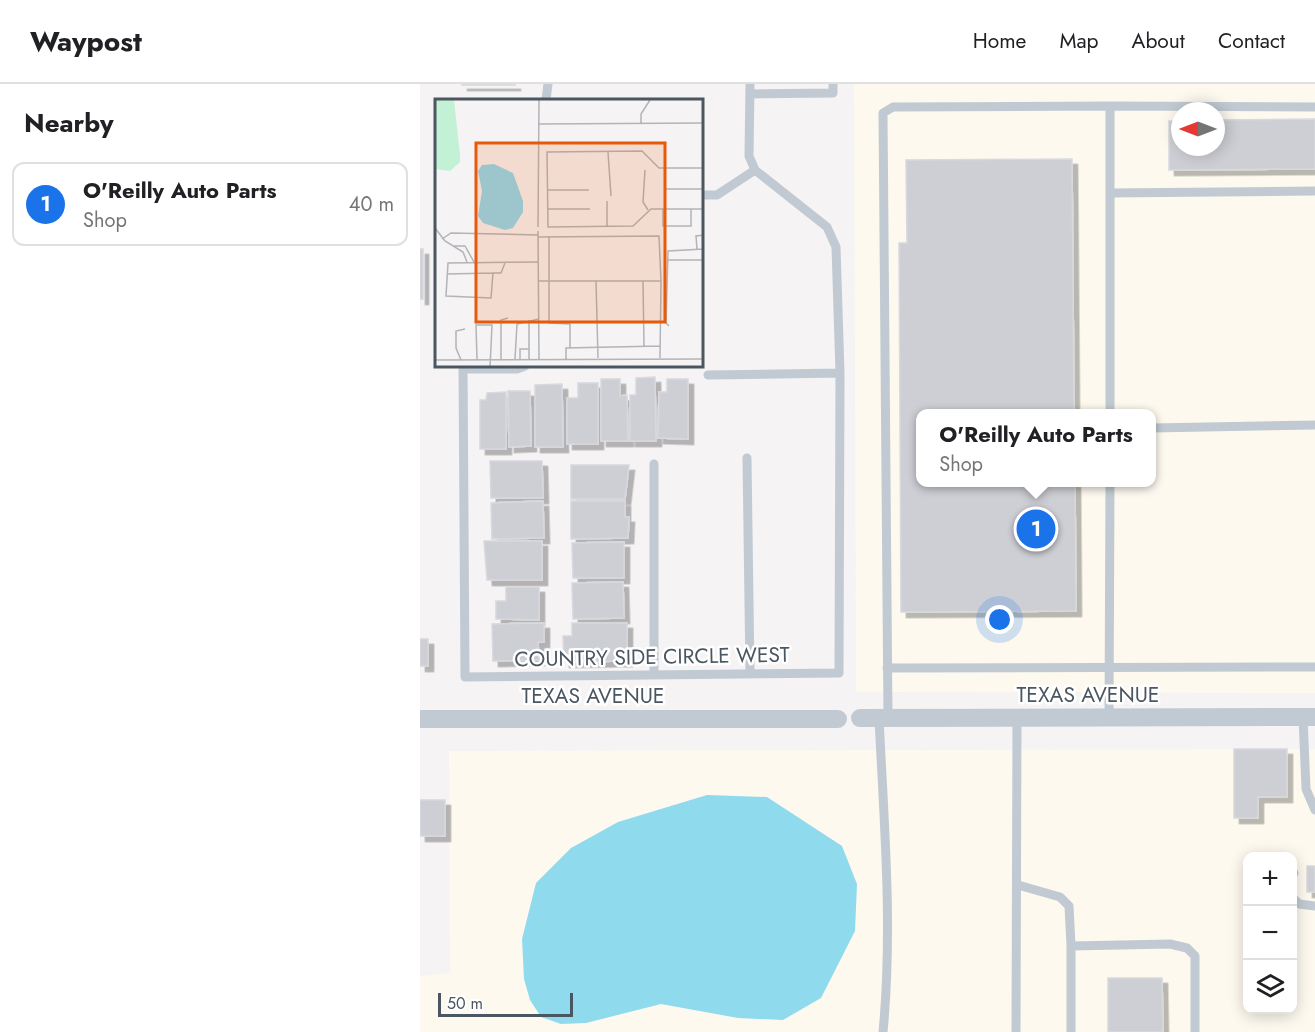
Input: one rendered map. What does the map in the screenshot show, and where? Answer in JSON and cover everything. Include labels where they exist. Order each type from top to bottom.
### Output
[{"type":"street","name":"TEXAS AVENUE","points":[[860,718],[1309,717]]},
{"type":"street","name":"TEXAS AVENUE","points":[[420,719],[838,719]]},
{"type":"lane","points":[[546,99],[548,84]]},
{"type":"lane","points":[[708,375],[840,373],[836,247],[827,227],[755,170],[749,156],[750,89],[833,93],[833,84]]},
{"type":"lane","points":[[1110,106],[1110,409]]},
{"type":"lane","points":[[884,1032],[888,886],[884,718],[887,668],[883,113],[893,107],[1315,107]]},
{"type":"lane","points":[[704,195],[717,195],[755,170]]},
{"type":"lane","points":[[1110,193],[1315,191]]},
{"type":"lane","name":"COUNTRY SIDE CIRCLE WEST","points":[[463,368],[465,677],[839,673],[840,373]]},
{"type":"lane","points":[[490,368],[520,368]]},
{"type":"lane","points":[[1156,428],[1315,425]]},
{"type":"lane","points":[[747,458],[750,674]]},
{"type":"lane","points":[[654,464],[654,675]]},
{"type":"lane","points":[[1109,717],[1110,487]]},
{"type":"lane","points":[[887,668],[1109,670],[1315,667]]},
{"type":"lane","points":[[1309,717],[1304,765],[1306,789],[1315,810]]},
{"type":"lane","points":[[1016,1032],[1017,718]]},
{"type":"lane","points":[[1304,765],[1315,765]]},
{"type":"lane","points":[[1018,885],[1060,897],[1069,906],[1071,1032]]},
{"type":"lane","points":[[1297,902],[1299,904],[1315,906]]},
{"type":"lane","points":[[1071,946],[1170,944],[1187,948],[1195,956],[1195,1032]]},
{"type":"shaded area","points":[[854,84],[1315,84],[1315,693],[856,692]]},
{"type":"shaded area","points":[[1315,749],[1315,1032],[420,1032],[420,976],[450,973],[449,751]]},
{"type":"water","points":[[707,795],[767,797],[842,846],[857,884],[855,931],[821,998],[783,1020],[738,1018],[661,1004],[586,1023],[561,1024],[541,1017],[530,1000],[524,979],[522,939],[536,883],[571,848],[618,822]]},
{"type":"building","points":[[515,84],[515,85],[462,85]]},
{"type":"building","points":[[1315,119],[1315,169],[1169,170],[1169,121],[1171,121],[1171,156],[1225,156],[1225,120]]},
{"type":"building","points":[[1072,159],[1074,409],[916,409],[916,487],[1075,487],[1076,611],[901,612],[899,243],[907,243],[906,160]]},
{"type":"building","points":[[420,249],[423,249],[423,299],[420,299]]},
{"type":"building","points":[[655,377],[656,441],[630,441],[630,395],[636,395],[636,378]]},
{"type":"building","points":[[601,379],[620,379],[620,396],[627,395],[628,441],[601,441]]},
{"type":"building","points":[[667,379],[688,379],[688,439],[658,438],[659,392],[667,392]]},
{"type":"building","points":[[578,383],[598,383],[598,444],[567,444],[567,398],[578,398]]},
{"type":"building","points":[[562,384],[563,447],[535,447],[535,385]]},
{"type":"building","points":[[508,391],[530,391],[531,446],[509,447]]},
{"type":"building","points":[[506,392],[506,449],[480,449],[480,400],[486,400],[487,393]]},
{"type":"building","points":[[490,461],[542,461],[543,498],[491,498]]},
{"type":"building","points":[[571,465],[629,465],[625,499],[571,499]]},
{"type":"building","points":[[543,501],[544,538],[492,539],[491,503]]},
{"type":"building","points":[[571,501],[625,501],[625,517],[629,517],[628,538],[571,539]]},
{"type":"building","points":[[484,541],[542,541],[542,580],[487,580]]},
{"type":"building","points":[[624,542],[624,578],[573,578],[572,543]]},
{"type":"building","points":[[623,582],[624,618],[573,619],[572,583]]},
{"type":"building","points":[[506,587],[539,587],[539,620],[496,619],[496,601],[506,601]]},
{"type":"building","points":[[544,623],[544,642],[538,642],[539,660],[493,661],[492,624]]},
{"type":"building","points":[[572,623],[627,623],[627,661],[564,662],[563,636],[572,636]]},
{"type":"building","points":[[420,639],[428,639],[428,666],[420,666]]},
{"type":"building","points":[[1234,749],[1287,749],[1287,797],[1258,797],[1258,818],[1234,818]]},
{"type":"building","points":[[420,800],[445,800],[445,836],[420,836]]},
{"type":"building","points":[[1307,866],[1315,866],[1315,892],[1307,892]]},
{"type":"building","points":[[1108,978],[1162,978],[1163,1032],[1108,1032]]},
{"type":"place","name":"O'Reilly Auto Parts","points":[[1036,529]]}]
